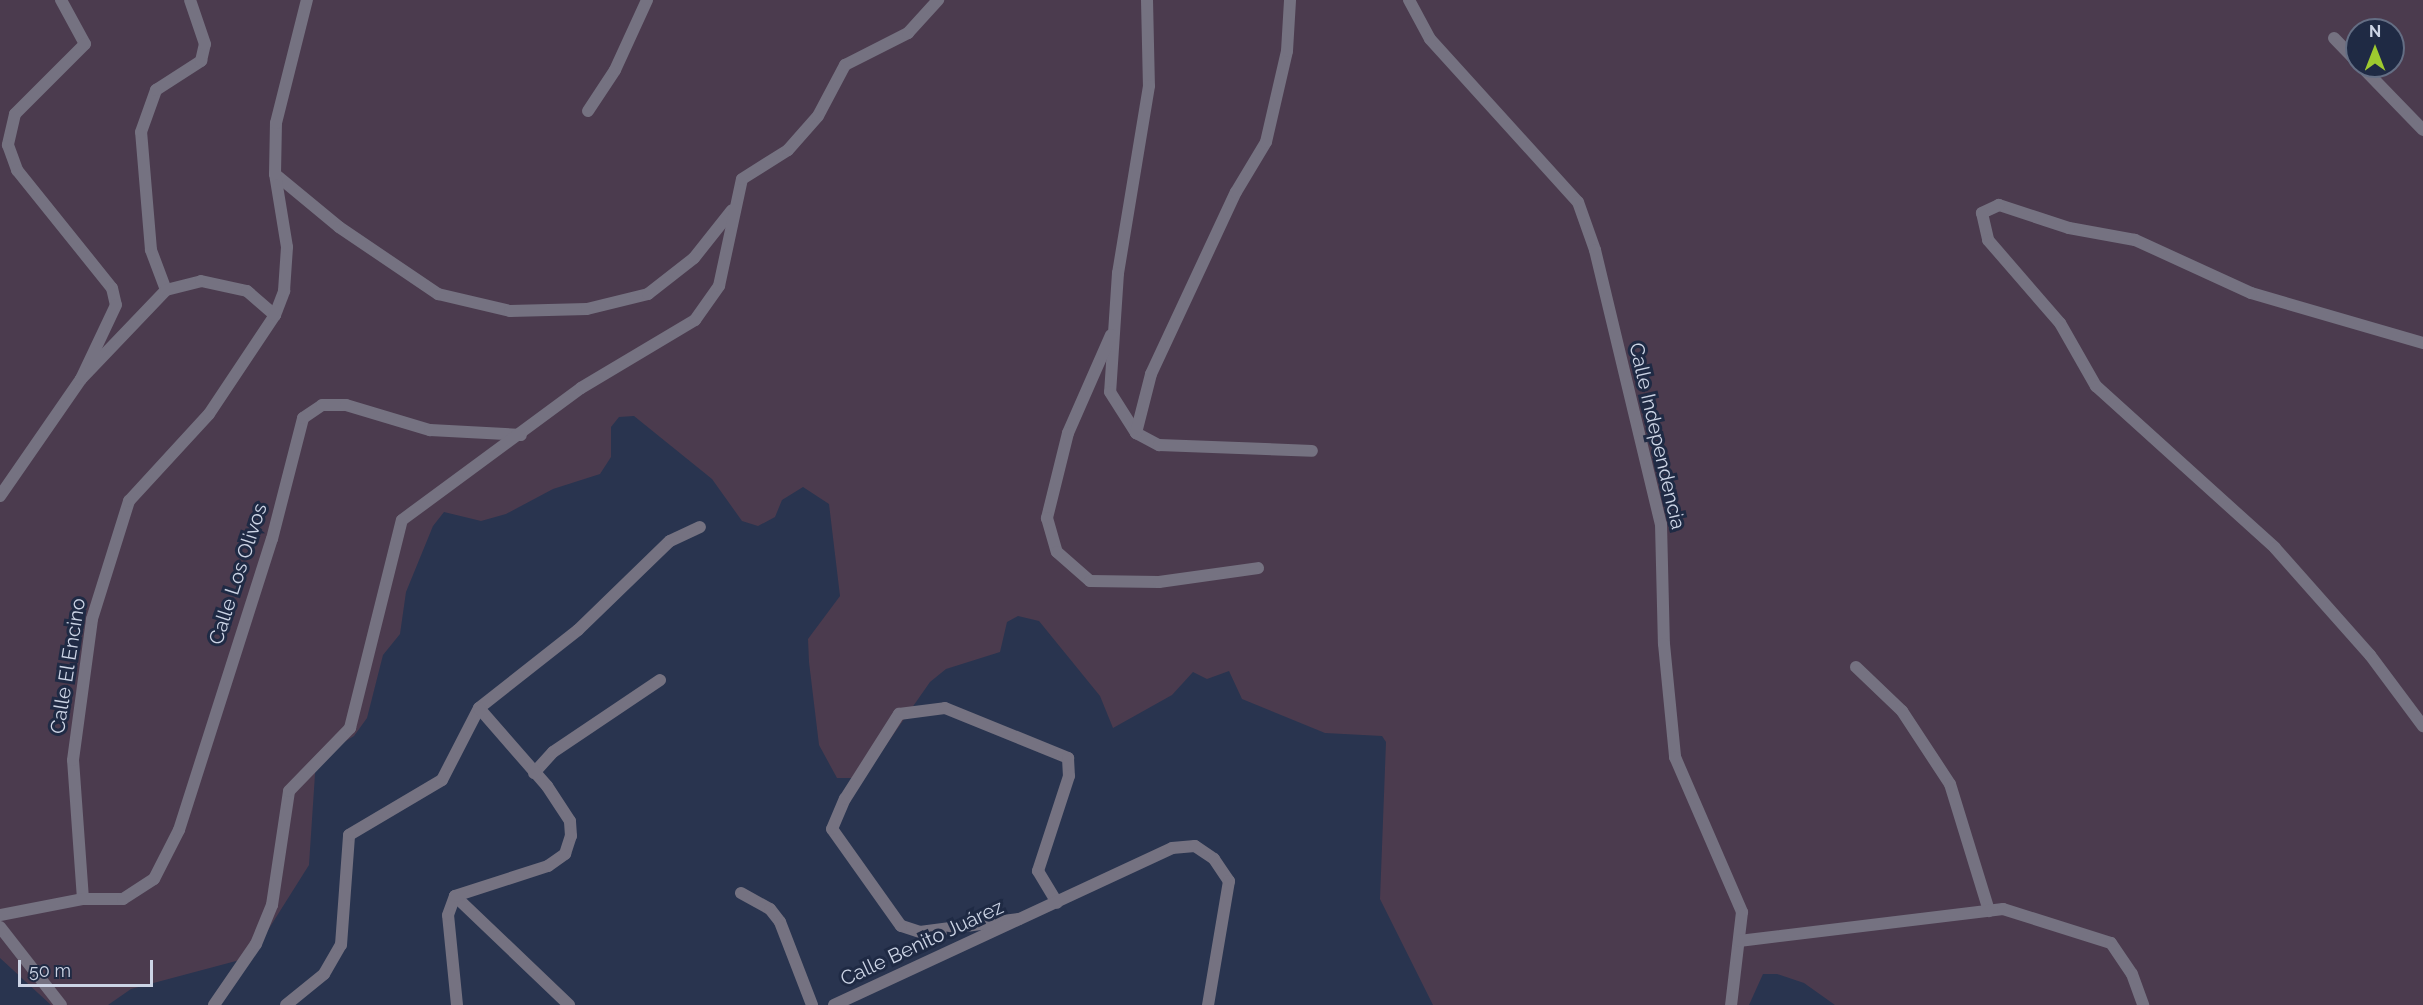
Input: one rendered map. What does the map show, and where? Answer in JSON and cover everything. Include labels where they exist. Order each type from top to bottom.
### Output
[{"type":"street","points":[[61,0],[85,44],[15,114],[8,145],[17,170],[112,288],[116,305],[81,379]]},
{"type":"street","points":[[166,290],[151,250],[141,132],[156,90],[201,61],[205,44],[190,0]]},
{"type":"street","points":[[307,0],[276,123],[275,174],[339,227],[438,294],[510,311],[587,309],[648,294],[694,258],[734,207]]},
{"type":"street","points":[[588,111],[615,70],[647,0]]},
{"type":"street","points":[[214,1005],[256,944],[272,905],[290,791],[350,728],[402,520],[521,435],[581,388],[695,320],[719,286],[734,207],[742,179],[788,150],[818,116],[845,65],[908,33],[938,0]]},
{"type":"street","points":[[1147,0],[1149,86],[1115,326],[1110,392],[1136,434],[1159,445],[1312,451]]},
{"type":"street","points":[[1136,434],[1151,374],[1236,192],[1266,142],[1287,51],[1290,0]]},
{"type":"street","name":"Calle Independencia","points":[[1409,0],[1430,39],[1578,202],[1595,250],[1661,524],[1664,644],[1675,757],[1742,912],[1731,1005]]},
{"type":"street","points":[[2334,38],[2345,49]]},
{"type":"street","points":[[2373,78],[2423,130]]},
{"type":"street","name":"Calle El Encino","points":[[83,899],[73,760],[92,619],[129,501],[209,414],[275,315],[284,291],[287,247],[275,174]]},
{"type":"street","points":[[2423,344],[2251,293],[2135,240],[2069,228],[2000,205],[1982,213],[1988,240],[2060,323],[2096,386],[2275,548],[2370,655],[2423,726]]},
{"type":"street","points":[[0,496],[81,379],[166,290],[201,281],[247,291],[275,315]]},
{"type":"street","points":[[1115,326],[1068,433],[1047,518],[1057,552],[1090,581],[1159,582],[1258,568]]},
{"type":"street","name":"Calle Los Olivos","points":[[0,915],[83,899],[123,899],[154,879],[179,830],[272,539],[303,418],[322,405],[346,405],[430,430],[521,435]]},
{"type":"street","points":[[286,1005],[324,974],[341,945],[349,835],[442,780],[479,708],[578,630],[670,541],[700,527]]},
{"type":"street","points":[[1856,668],[1902,711],[1950,784],[1989,911]]},
{"type":"street","points":[[534,772],[553,752],[660,680]]},
{"type":"street","points":[[455,896],[548,866],[565,854],[570,821],[534,772],[479,708]]},
{"type":"street","points":[[1057,903],[1038,871],[1069,776],[1068,758],[945,708],[899,714],[845,799],[832,829],[901,926],[920,932],[1022,917],[1057,903],[1172,848],[1194,846],[1214,859],[1229,880],[1208,1005]]},
{"type":"street","points":[[741,893],[770,909],[780,922],[812,1005]]},
{"type":"street","points":[[455,896],[448,915],[457,1005]]},
{"type":"street","points":[[455,896],[569,1005]]},
{"type":"street","points":[[1739,941],[2003,909],[2110,943],[2132,974],[2143,1005]]},
{"type":"street","name":"Calle Benito Juárez","points":[[834,1005],[1022,917]]},
{"type":"street","points":[[0,927],[61,1005]]},
{"type":"shaded area","points":[[0,0],[2423,0],[2423,1005],[1835,1005],[1804,983],[1777,974],[1763,974],[1749,1005],[1433,1005],[1380,899],[1386,742],[1382,736],[1325,733],[1242,699],[1229,671],[1207,679],[1193,672],[1172,695],[1113,728],[1100,696],[1039,621],[1018,616],[1007,622],[1000,652],[946,669],[930,682],[863,778],[837,778],[819,745],[808,639],[840,596],[829,504],[803,487],[782,500],[775,517],[758,526],[742,521],[712,479],[634,416],[619,417],[611,427],[611,457],[600,474],[553,489],[506,514],[481,521],[444,512],[433,526],[406,592],[400,634],[383,655],[367,718],[354,736],[316,759],[309,865],[251,957],[131,989],[108,1005],[51,1005],[0,958]]}]
